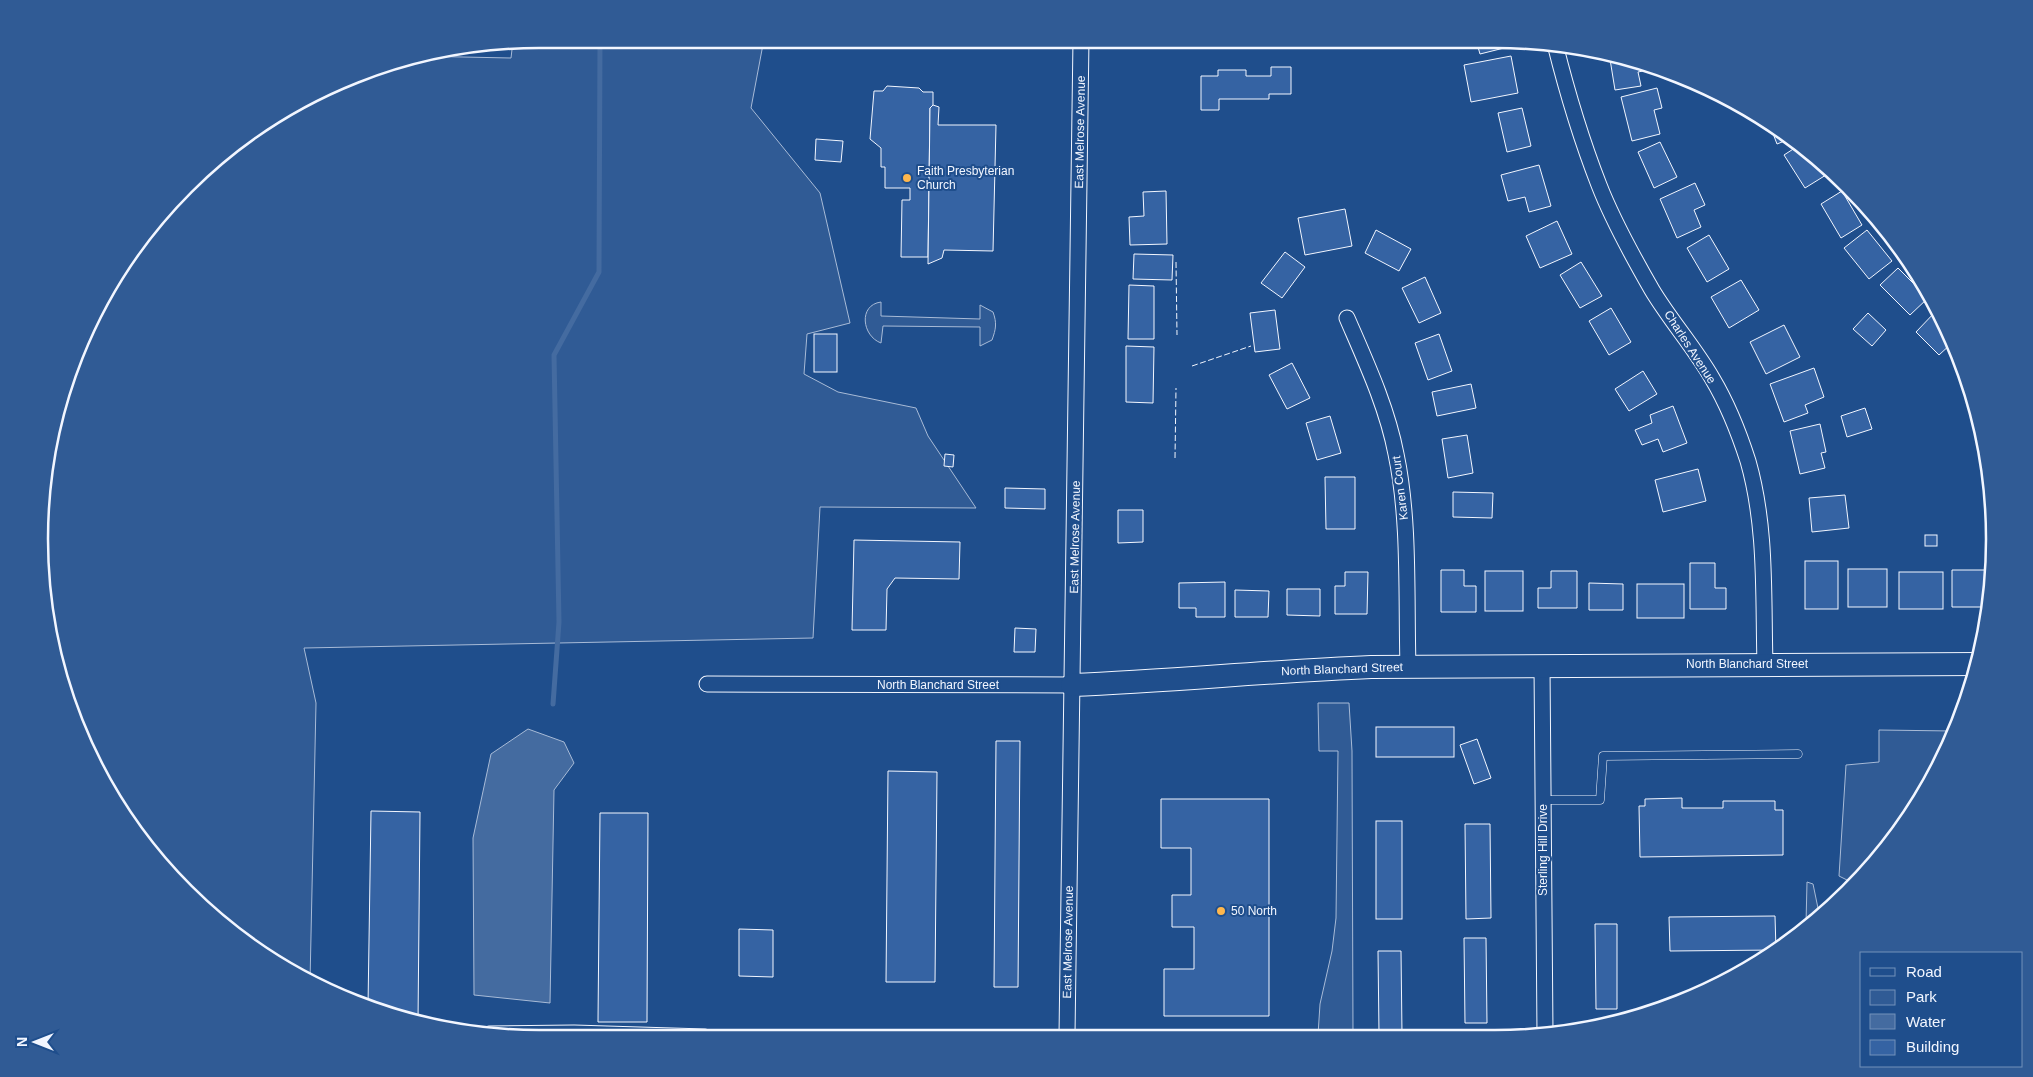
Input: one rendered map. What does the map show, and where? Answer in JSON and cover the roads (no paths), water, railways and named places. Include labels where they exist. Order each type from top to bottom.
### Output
[{"type":"street","name":"East Melrose Avenue","points":[[1066,1030],[1081,48]]},
{"type":"street","name":"Charles Avenue","points":[[1557,52],[1566,87],[1599,186],[1653,291],[1712,377],[1729,411],[1747,460],[1757,497],[1762,536],[1765,664]]},
{"type":"street","name":"Karen Court","points":[[1347,318],[1387,417],[1396,454],[1403,506],[1408,666]]},
{"type":"street","name":"North Blanchard Street","points":[[707,684],[1072,686],[1306,670],[1408,666],[1969,664]]},
{"type":"street","name":"Sterling Hill Drive","points":[[1542,666],[1545,1026]]},
{"type":"lane","points":[[1543,800],[1600,800],[1603,756],[1798,754]]},
{"type":"water","points":[[528,729],[564,742],[574,763],[554,790],[550,1003],[474,995],[473,838],[491,754]]},
{"type":"waterway","points":[[553,704],[559,622],[554,355],[599,272],[600,48]]},
{"type":"place","name":"Faith Presbyterian Church","points":[[907,178]]},
{"type":"place","name":"50 North","points":[[1221,911]]}]
